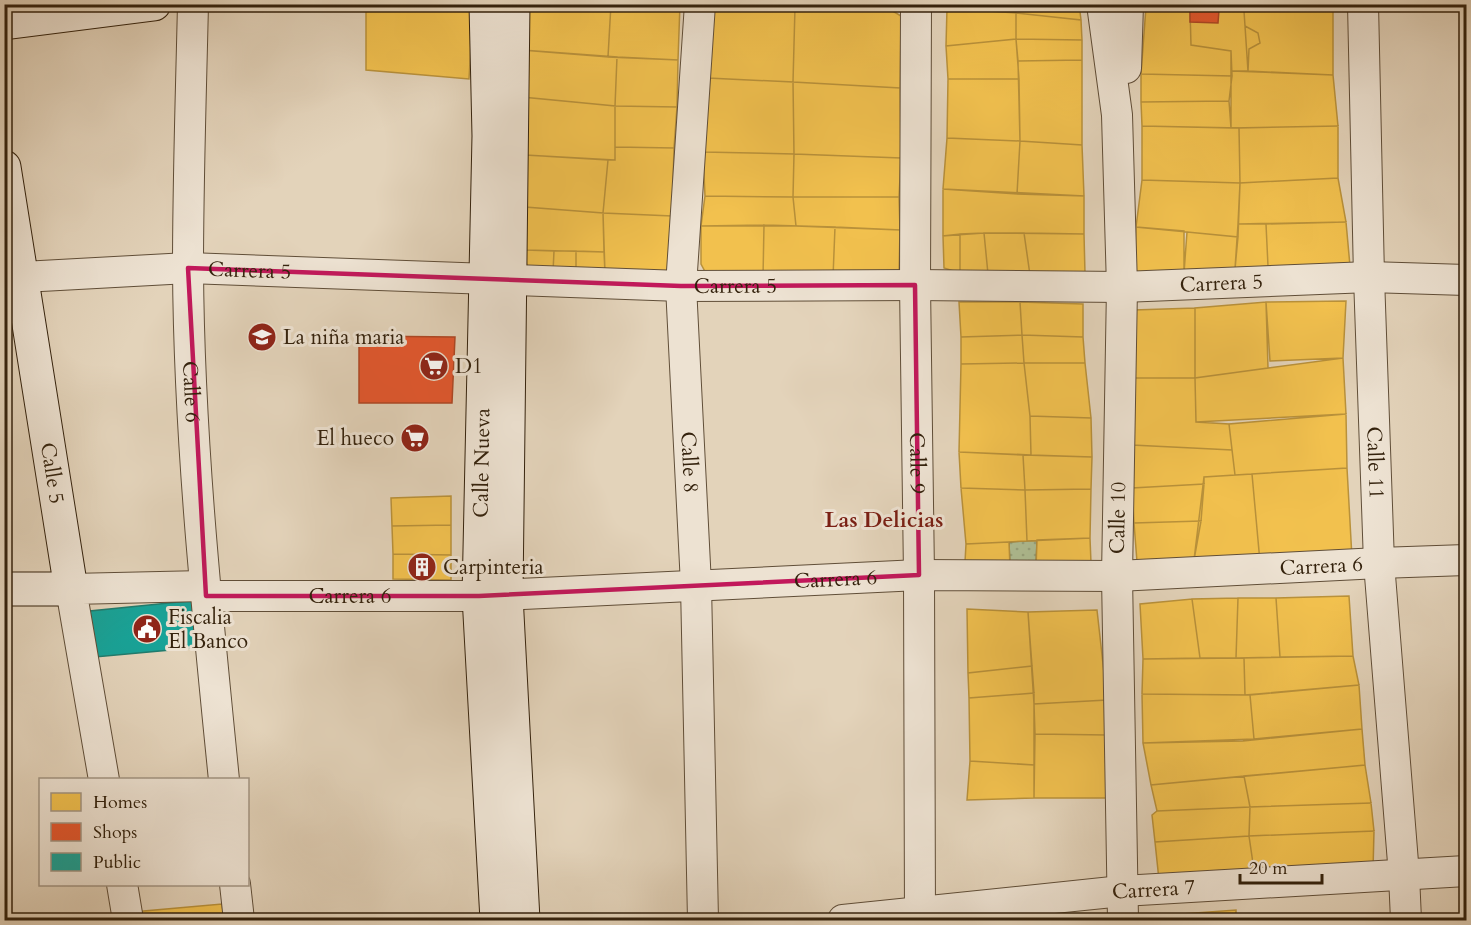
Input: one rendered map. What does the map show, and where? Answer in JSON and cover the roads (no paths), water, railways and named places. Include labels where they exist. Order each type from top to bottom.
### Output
[{"type":"main road","points":[[4,23],[154,4]]},
{"type":"main road","name":"Calle Nueva","points":[[486,4],[501,136]]},
{"type":"main road","name":"Calle Nueva","points":[[497,921],[493,595],[498,280],[501,136],[513,4]]},
{"type":"main road","name":"Calle 5","points":[[4,167],[13,277],[71,588]]},
{"type":"main road","name":"Carrera 6","points":[[4,590],[71,588]]},
{"type":"main road","name":"Calle Nueva","points":[[493,595],[523,921]]},
{"type":"street","name":"Calle 6","points":[[192,4],[188,268],[191,368],[205,591],[224,778]]},
{"type":"street","name":"Calle 8","points":[[700,4],[681,286],[696,585],[703,921]]},
{"type":"street","name":"Calle 9","points":[[916,4],[915,285],[920,917]]},
{"type":"street","name":"Calle 10","points":[[1102,4],[1117,115],[1122,287],[1117,576],[1123,921]]},
{"type":"street","name":"Calle 10","points":[[1117,115],[1126,86],[1128,4]]},
{"type":"street","name":"Calle 11","points":[[1363,4],[1369,277],[1379,562],[1406,921]]},
{"type":"street","name":"Carrera 5","points":[[13,277],[188,268],[681,286],[1122,287],[1369,277],[1467,280]]},
{"type":"street","name":"Carrera 6","points":[[71,588],[493,595],[919,575],[1117,576],[1379,562],[1467,560]]},
{"type":"street","name":"Calle 5","points":[[71,588],[104,778]]},
{"type":"street","name":"Carrera 7","points":[[843,921],[920,917],[1122,891],[1467,871]]},
{"type":"street","points":[[122,886],[128,921]]},
{"type":"street","points":[[235,886],[238,921]]},
{"type":"place","name":"La niña maria","points":[[262,337]]},
{"type":"place","name":"D1","points":[[434,366]]},
{"type":"place","name":"El hueco","points":[[415,438]]},
{"type":"place","name":"Carpinteria","points":[[422,567]]},
{"type":"place","name":"Fiscalia El Banco","points":[[147,629]]},
{"type":"district","name":"Las Delicias","points":[[884,520]]}]
